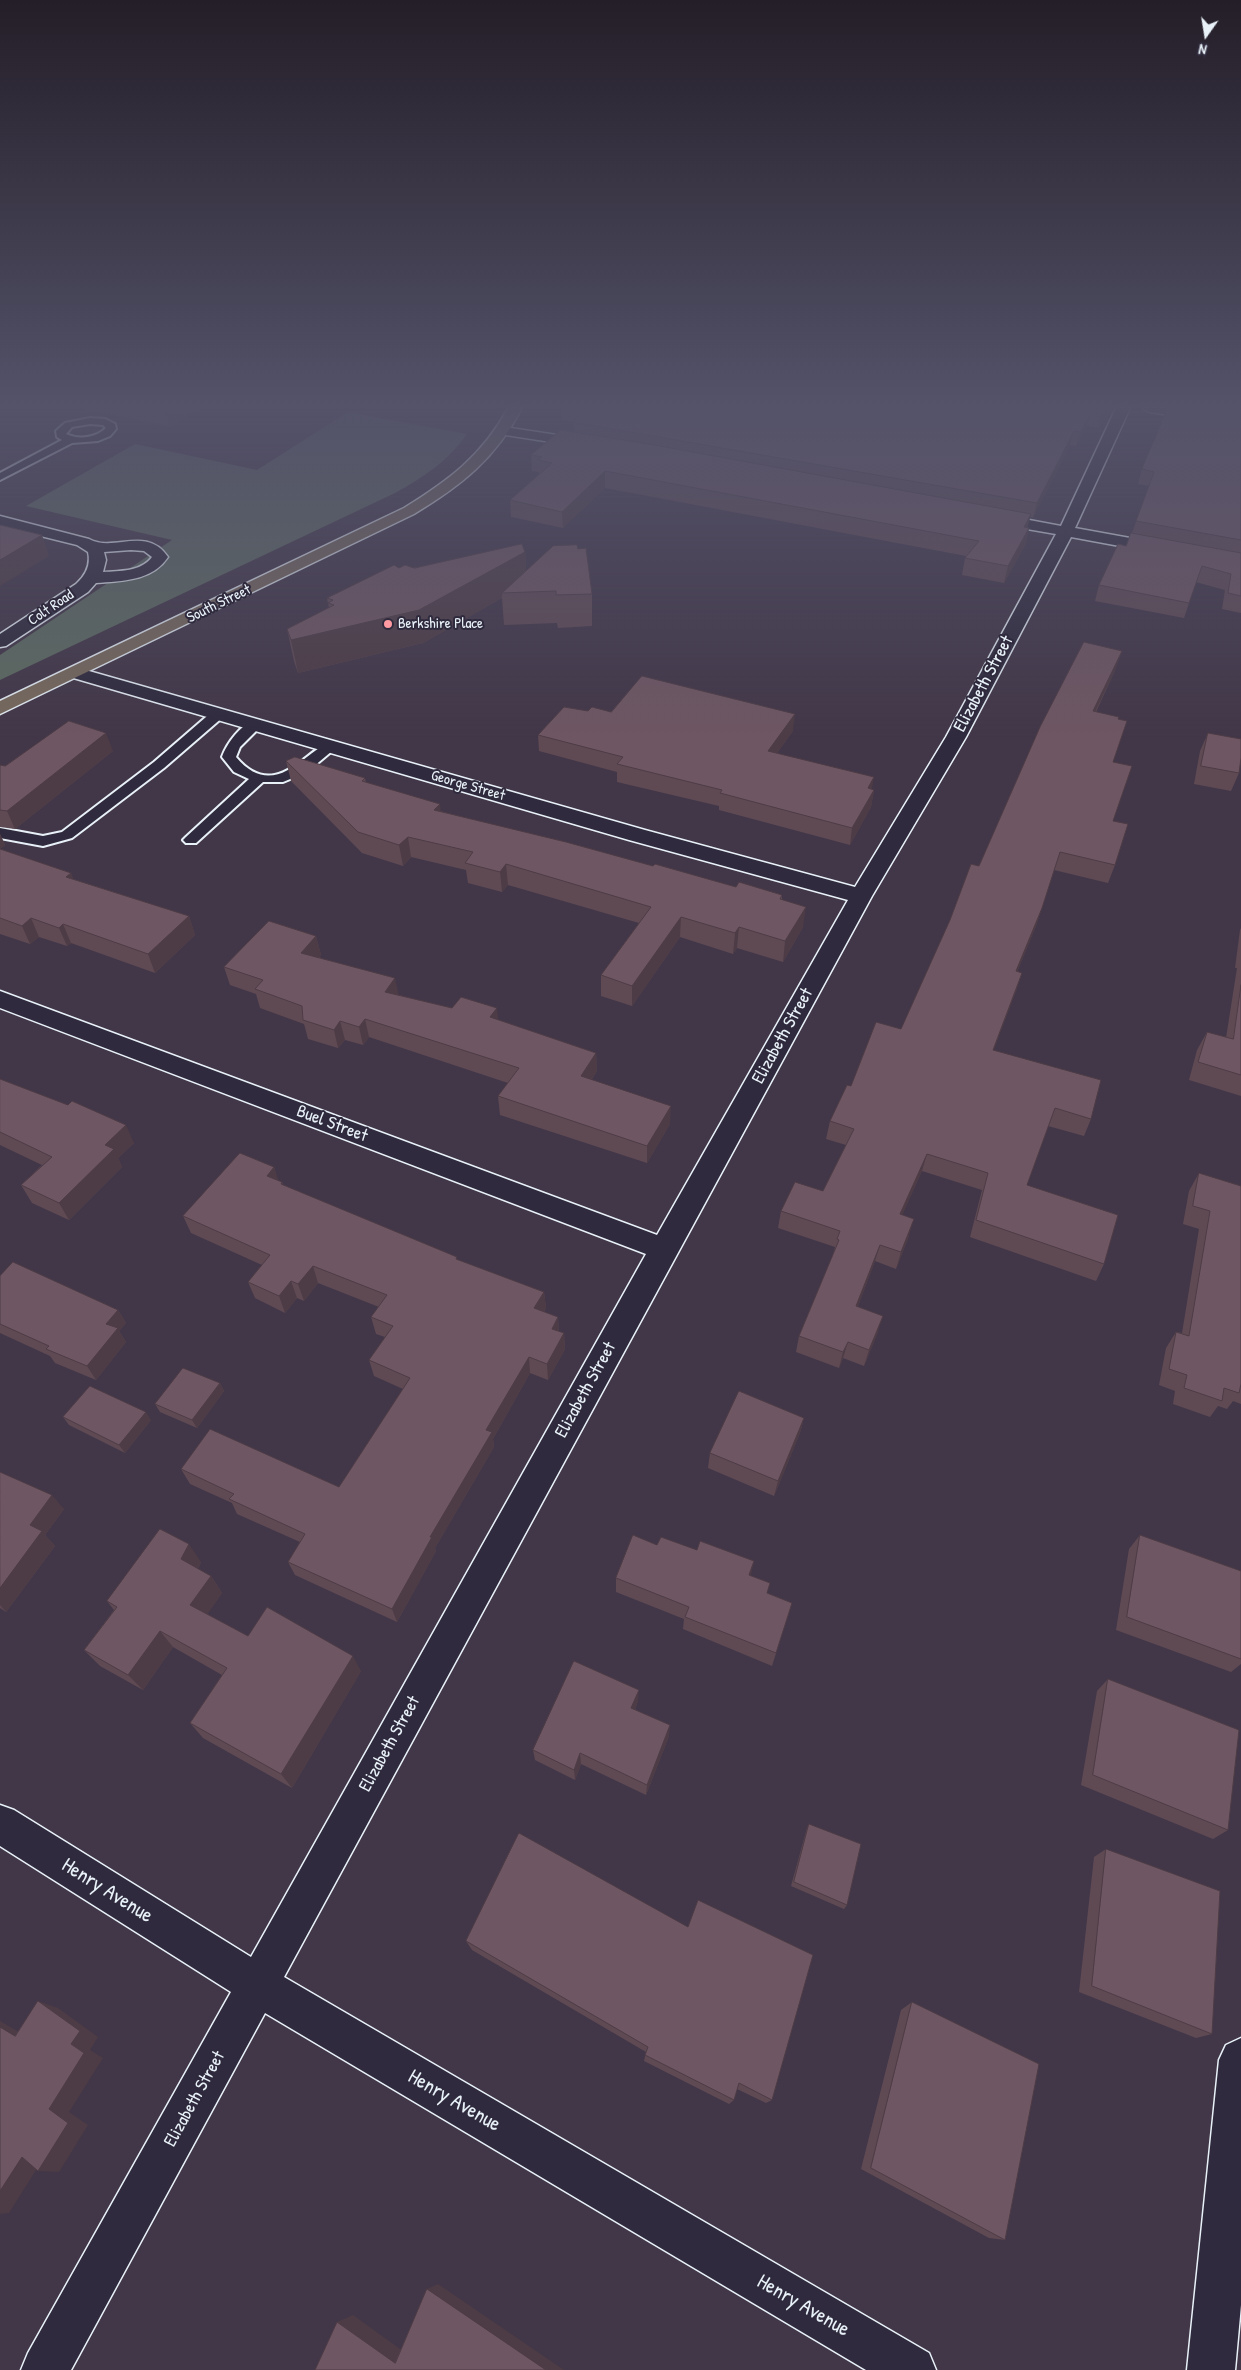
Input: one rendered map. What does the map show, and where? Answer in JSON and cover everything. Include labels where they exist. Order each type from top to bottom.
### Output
[{"type":"highway","name":"South Street","points":[[0,708],[393,519]]},
{"type":"street","points":[[997,519],[1183,552]]},
{"type":"street","name":"Elizabeth Street","points":[[45,2370],[860,896],[956,737],[1072,519]]},
{"type":"street","points":[[0,521],[83,542],[95,549],[144,546],[154,549],[160,557],[153,566],[139,572],[92,578]]},
{"type":"street","name":"Colt Road","points":[[0,642],[66,599],[92,578],[98,560],[95,549]]},
{"type":"street","name":"George Street","points":[[76,673],[860,896]]},
{"type":"street","name":"Buel Street","points":[[0,999],[664,1249]]},
{"type":"street","name":"Henry Avenue","points":[[0,1824],[257,1985],[912,2370]]},
{"type":"street","points":[[1212,2370],[1241,2060]]},
{"type":"lane","points":[[0,833],[43,841],[67,835],[159,765],[218,714]]},
{"type":"lane","points":[[256,724],[234,745],[229,757],[239,769],[259,778],[283,778],[302,769],[331,746]]},
{"type":"lane","points":[[190,840],[259,778]]},
{"type":"green space","points":[[80,519],[341,519],[0,680],[0,655],[172,540]]},
{"type":"building","points":[[859,519],[1029,519],[1024,527],[1029,528],[1008,566],[965,558],[979,541]]},
{"type":"building","points":[[1137,519],[1241,519],[1241,540],[1136,521]]},
{"type":"building","points":[[0,525],[42,535],[0,560]]},
{"type":"building","points":[[1131,533],[1241,553],[1241,596],[1228,593],[1231,574],[1202,566],[1189,603],[1099,585],[1118,544],[1126,546]]},
{"type":"building","points":[[522,544],[525,552],[419,610],[291,640],[287,629],[334,605],[328,603],[333,600],[327,598],[394,565],[399,568],[405,565],[414,568]]},
{"type":"building","points":[[577,545],[578,549],[586,548],[592,594],[556,595],[556,591],[502,593],[553,546]]},
{"type":"building","points":[[1084,642],[1122,651],[1093,711],[1119,717],[1118,719],[1127,721],[1113,762],[1132,766],[1113,821],[1128,824],[1115,865],[1060,852],[1042,908],[1016,971],[1022,973],[993,1050],[1101,1080],[1091,1119],[1055,1108],[1027,1185],[1118,1215],[1104,1264],[976,1220],[988,1173],[927,1154],[900,1214],[914,1219],[901,1252],[880,1245],[856,1306],[883,1316],[869,1350],[848,1342],[843,1352],[799,1336],[839,1240],[837,1239],[840,1231],[781,1211],[795,1182],[823,1191],[854,1129],[830,1121],[847,1085],[851,1086],[876,1022],[901,1029],[950,920],[971,864],[979,866],[1040,727]]},
{"type":"building","points":[[642,676],[795,714],[768,751],[874,777],[868,788],[874,790],[852,828],[720,793],[722,790],[617,764],[623,757],[538,735],[564,707],[588,711],[592,707],[611,712]]},
{"type":"building","points":[[69,721],[106,733],[7,811],[0,810],[0,765],[5,766]]},
{"type":"building","points":[[1208,733],[1241,739],[1239,773],[1201,766]]},
{"type":"building","points":[[295,757],[365,778],[362,781],[440,804],[434,810],[566,842],[653,866],[655,864],[736,887],[739,882],[782,895],[780,899],[806,907],[785,941],[739,927],[735,933],[681,917],[632,986],[601,975],[651,907],[506,864],[500,872],[465,863],[473,852],[408,837],[399,845],[358,832],[286,761]]},
{"type":"building","points":[[0,849],[71,873],[66,877],[189,916],[148,954],[63,924],[59,928],[31,918],[22,926],[0,918]]},
{"type":"building","points":[[269,921],[316,936],[301,953],[395,978],[385,992],[452,1008],[461,997],[497,1008],[490,1017],[596,1053],[581,1076],[671,1106],[647,1146],[498,1096],[519,1068],[365,1019],[359,1027],[340,1021],[334,1030],[303,1020],[302,1006],[255,989],[263,980],[224,967]]},
{"type":"building","points":[[1241,985],[1241,1075],[1198,1062],[1207,1032],[1233,1039]]},
{"type":"building","points":[[0,1079],[68,1105],[72,1101],[126,1125],[105,1145],[114,1149],[59,1203],[21,1185],[52,1157],[0,1132]]},
{"type":"building","points":[[240,1153],[274,1167],[267,1176],[282,1182],[281,1184],[457,1257],[456,1259],[544,1292],[534,1308],[558,1317],[552,1329],[564,1333],[547,1364],[529,1357],[486,1430],[492,1432],[430,1537],[432,1537],[392,1609],[288,1562],[305,1534],[229,1499],[234,1494],[181,1469],[210,1429],[339,1487],[410,1378],[369,1360],[393,1326],[371,1317],[387,1295],[313,1266],[298,1284],[291,1281],[279,1296],[248,1282],[270,1255],[183,1216]]},
{"type":"building","points":[[1199,1173],[1241,1186],[1241,1384],[1239,1393],[1224,1388],[1222,1401],[1184,1388],[1187,1375],[1169,1369],[1176,1332],[1189,1336],[1210,1211],[1193,1206]]},
{"type":"building","points":[[13,1262],[118,1310],[106,1324],[118,1328],[87,1366],[46,1349],[49,1346],[0,1324],[0,1276]]},
{"type":"building","points":[[183,1368],[220,1383],[192,1420],[155,1404]]},
{"type":"building","points":[[90,1386],[146,1412],[119,1445],[63,1417]]},
{"type":"building","points":[[739,1391],[804,1418],[778,1481],[710,1453]]},
{"type":"building","points":[[0,1472],[52,1495],[30,1525],[42,1531],[0,1588]]},
{"type":"building","points":[[160,1529],[189,1544],[181,1559],[211,1576],[190,1605],[248,1636],[267,1607],[353,1656],[281,1774],[190,1723],[227,1668],[160,1631],[128,1675],[84,1650],[117,1607],[107,1601]]},
{"type":"building","points":[[633,1535],[657,1545],[661,1537],[697,1550],[700,1541],[754,1561],[749,1575],[770,1583],[767,1593],[792,1603],[776,1653],[685,1617],[689,1607],[616,1578]]},
{"type":"building","points":[[1140,1535],[1241,1571],[1241,1659],[1127,1617]]},
{"type":"building","points":[[574,1661],[639,1690],[631,1708],[670,1725],[647,1785],[580,1753],[574,1770],[533,1750]]},
{"type":"building","points":[[1108,1679],[1239,1730],[1228,1830],[1093,1775]]},
{"type":"building","points":[[809,1824],[861,1844],[847,1905],[794,1882]]},
{"type":"building","points":[[519,1833],[688,1927],[698,1900],[813,1955],[772,2100],[739,2083],[734,2100],[645,2055],[648,2047],[466,1941]]},
{"type":"building","points":[[1106,1849],[1220,1891],[1212,2034],[1092,1986]]},
{"type":"building","points":[[38,2001],[80,2031],[71,2044],[84,2053],[49,2109],[68,2123],[38,2171],[22,2157],[0,2191],[0,2027],[15,2036]]},
{"type":"building","points":[[912,2002],[1039,2064],[1005,2240],[871,2168]]},
{"type":"building","points":[[427,2289],[546,2370],[315,2370],[337,2322],[395,2363]]},
{"type":"place","name":"Berkshire Place","points":[[388,624]]}]
